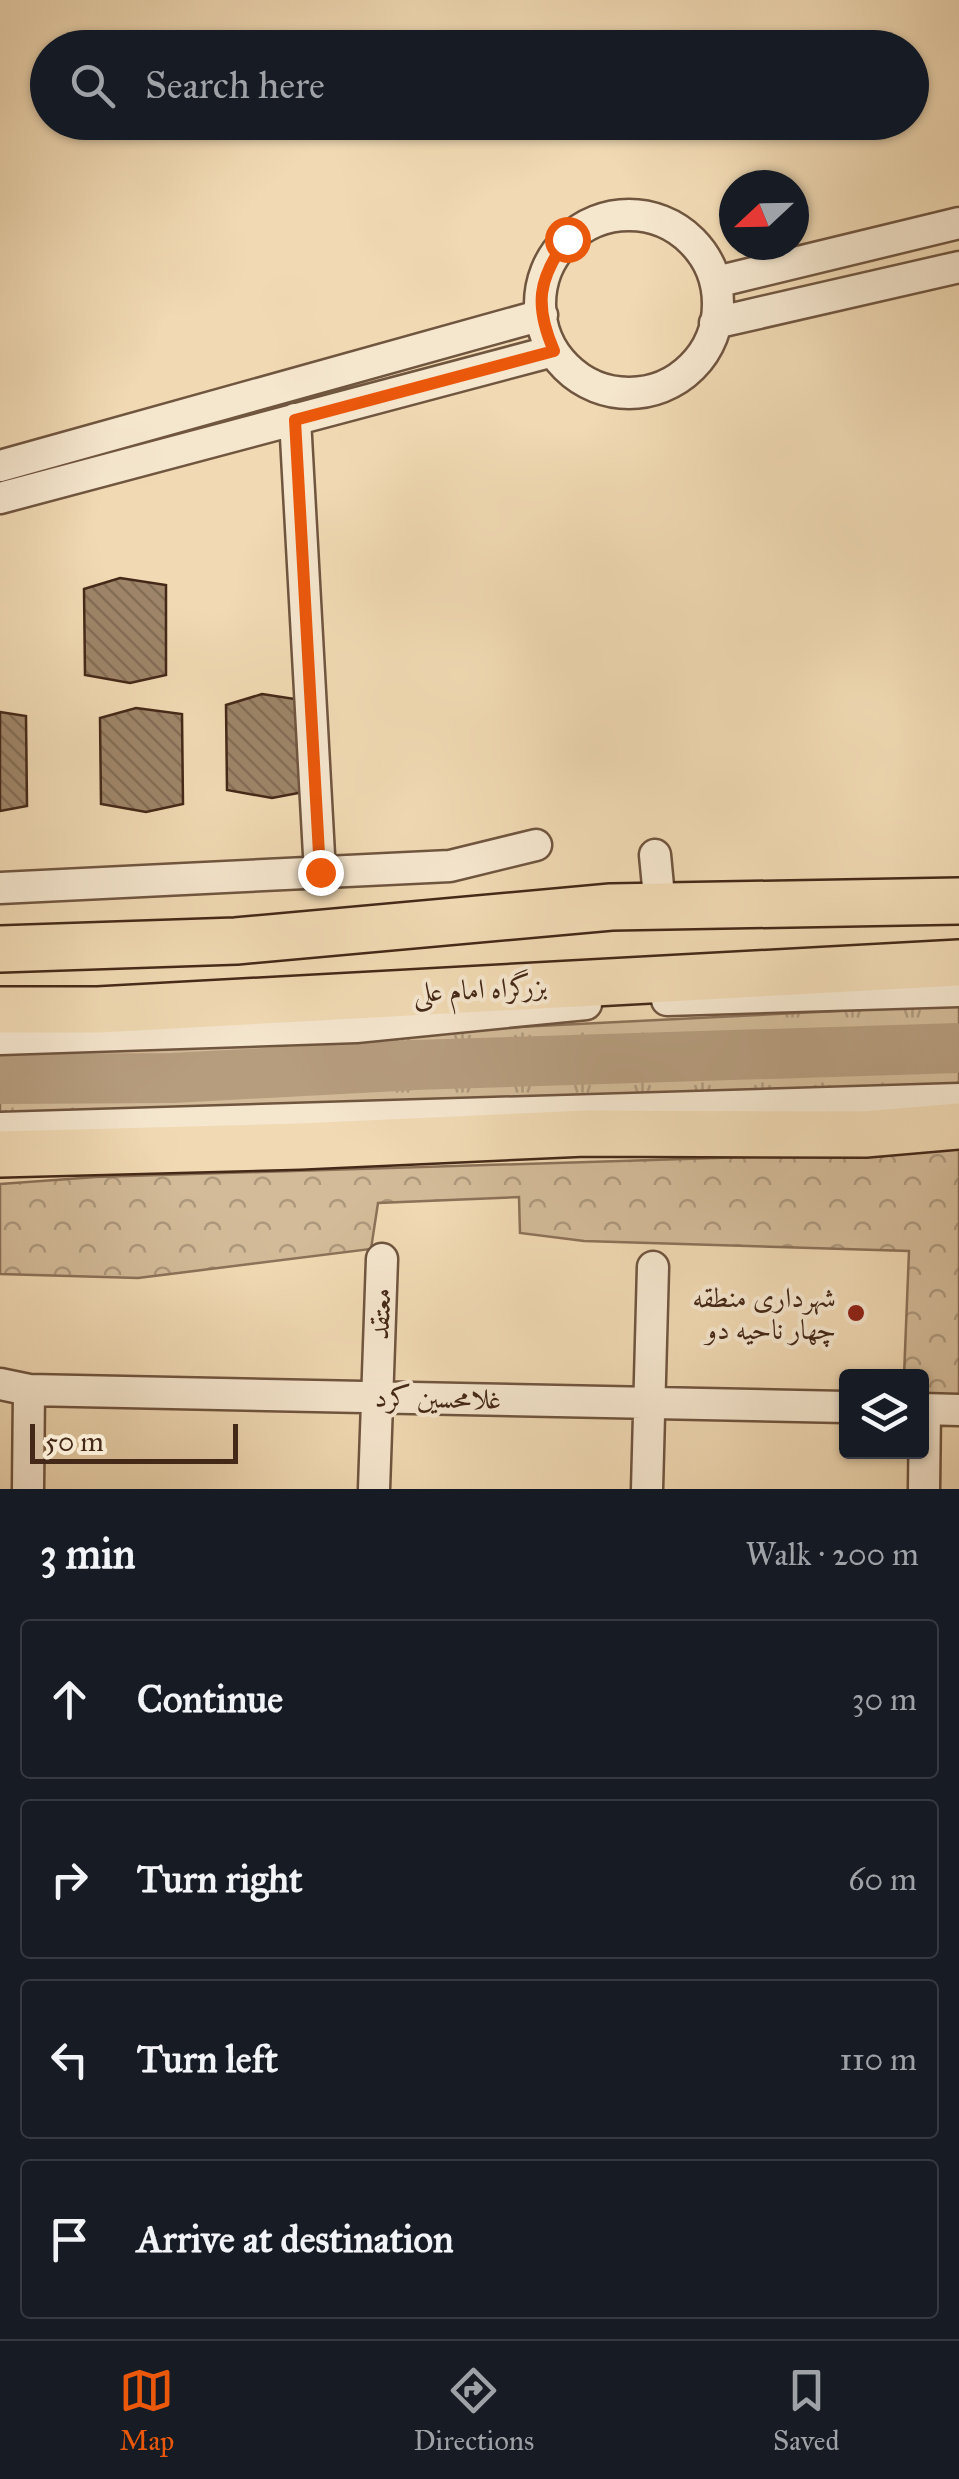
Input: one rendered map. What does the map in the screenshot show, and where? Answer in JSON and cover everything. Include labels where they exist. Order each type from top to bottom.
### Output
[{"type":"highway","points":[[0,949],[236,941],[586,908],[959,902]]},
{"type":"highway","name":"بزرگراه امام علی","points":[[0,1010],[98,1010],[959,963]]},
{"type":"highway","points":[[0,1154],[584,1133],[865,1134],[959,1126]]},
{"type":"street","points":[[623,214],[654,218],[682,232],[704,254],[716,282],[716,323],[698,362],[676,380],[651,391],[623,393],[595,387],[572,372],[554,351],[542,316],[540,294],[549,264],[567,239],[593,222],[623,214]]},
{"type":"street","points":[[716,282],[959,224]]},
{"type":"street","points":[[716,323],[959,267]]},
{"type":"street","points":[[0,466],[542,316]]},
{"type":"street","points":[[0,498],[554,351]]},
{"type":"street","points":[[295,420],[320,872]]},
{"type":"street","points":[[0,888],[450,866],[536,845]]},
{"type":"street","points":[[654,854],[660,906]]},
{"type":"street","points":[[0,1039],[356,1027],[605,1002],[959,991]]},
{"type":"street","points":[[0,1128],[959,1099]]},
{"type":"street","name":"معتقد","points":[[374,1489],[382,1258]]},
{"type":"street","points":[[647,1489],[653,1267]]},
{"type":"street","points":[[15,1387],[28,1489]]},
{"type":"street","name":"غلامحسین کرد","points":[[15,1387],[839,1407]]},
{"type":"street","points":[[929,1409],[959,1410]]},
{"type":"street","points":[[924,1459],[924,1489]]},
{"type":"green space","points":[[959,1005],[959,1091],[0,1122],[0,1045],[255,1040]]},
{"type":"green space","points":[[959,1147],[959,1398],[929,1398],[929,1369],[904,1369],[909,1251],[584,1241],[520,1233],[519,1197],[378,1203],[371,1249],[138,1278],[0,1274],[0,1184],[96,1177],[915,1152]]},
{"type":"building","points":[[120,578],[166,585],[166,675],[130,683],[85,675],[84,589]]},
{"type":"building","points":[[262,694],[308,701],[309,791],[272,798],[227,790],[226,705]]},
{"type":"building","points":[[136,708],[182,714],[183,804],[146,812],[101,804],[100,718]]},
{"type":"building","points":[[0,712],[26,716],[27,806],[0,811]]},
{"type":"waterway","points":[[0,1079],[172,1078],[415,1065],[959,1048]]},
{"type":"place","name":"شهرداری منطقه چهار ناحیه دو","points":[[856,1313]]},
{"type":"route","points":[[320,872],[295,420],[554,351],[542,325],[540,294],[549,264],[567,239]]}]
